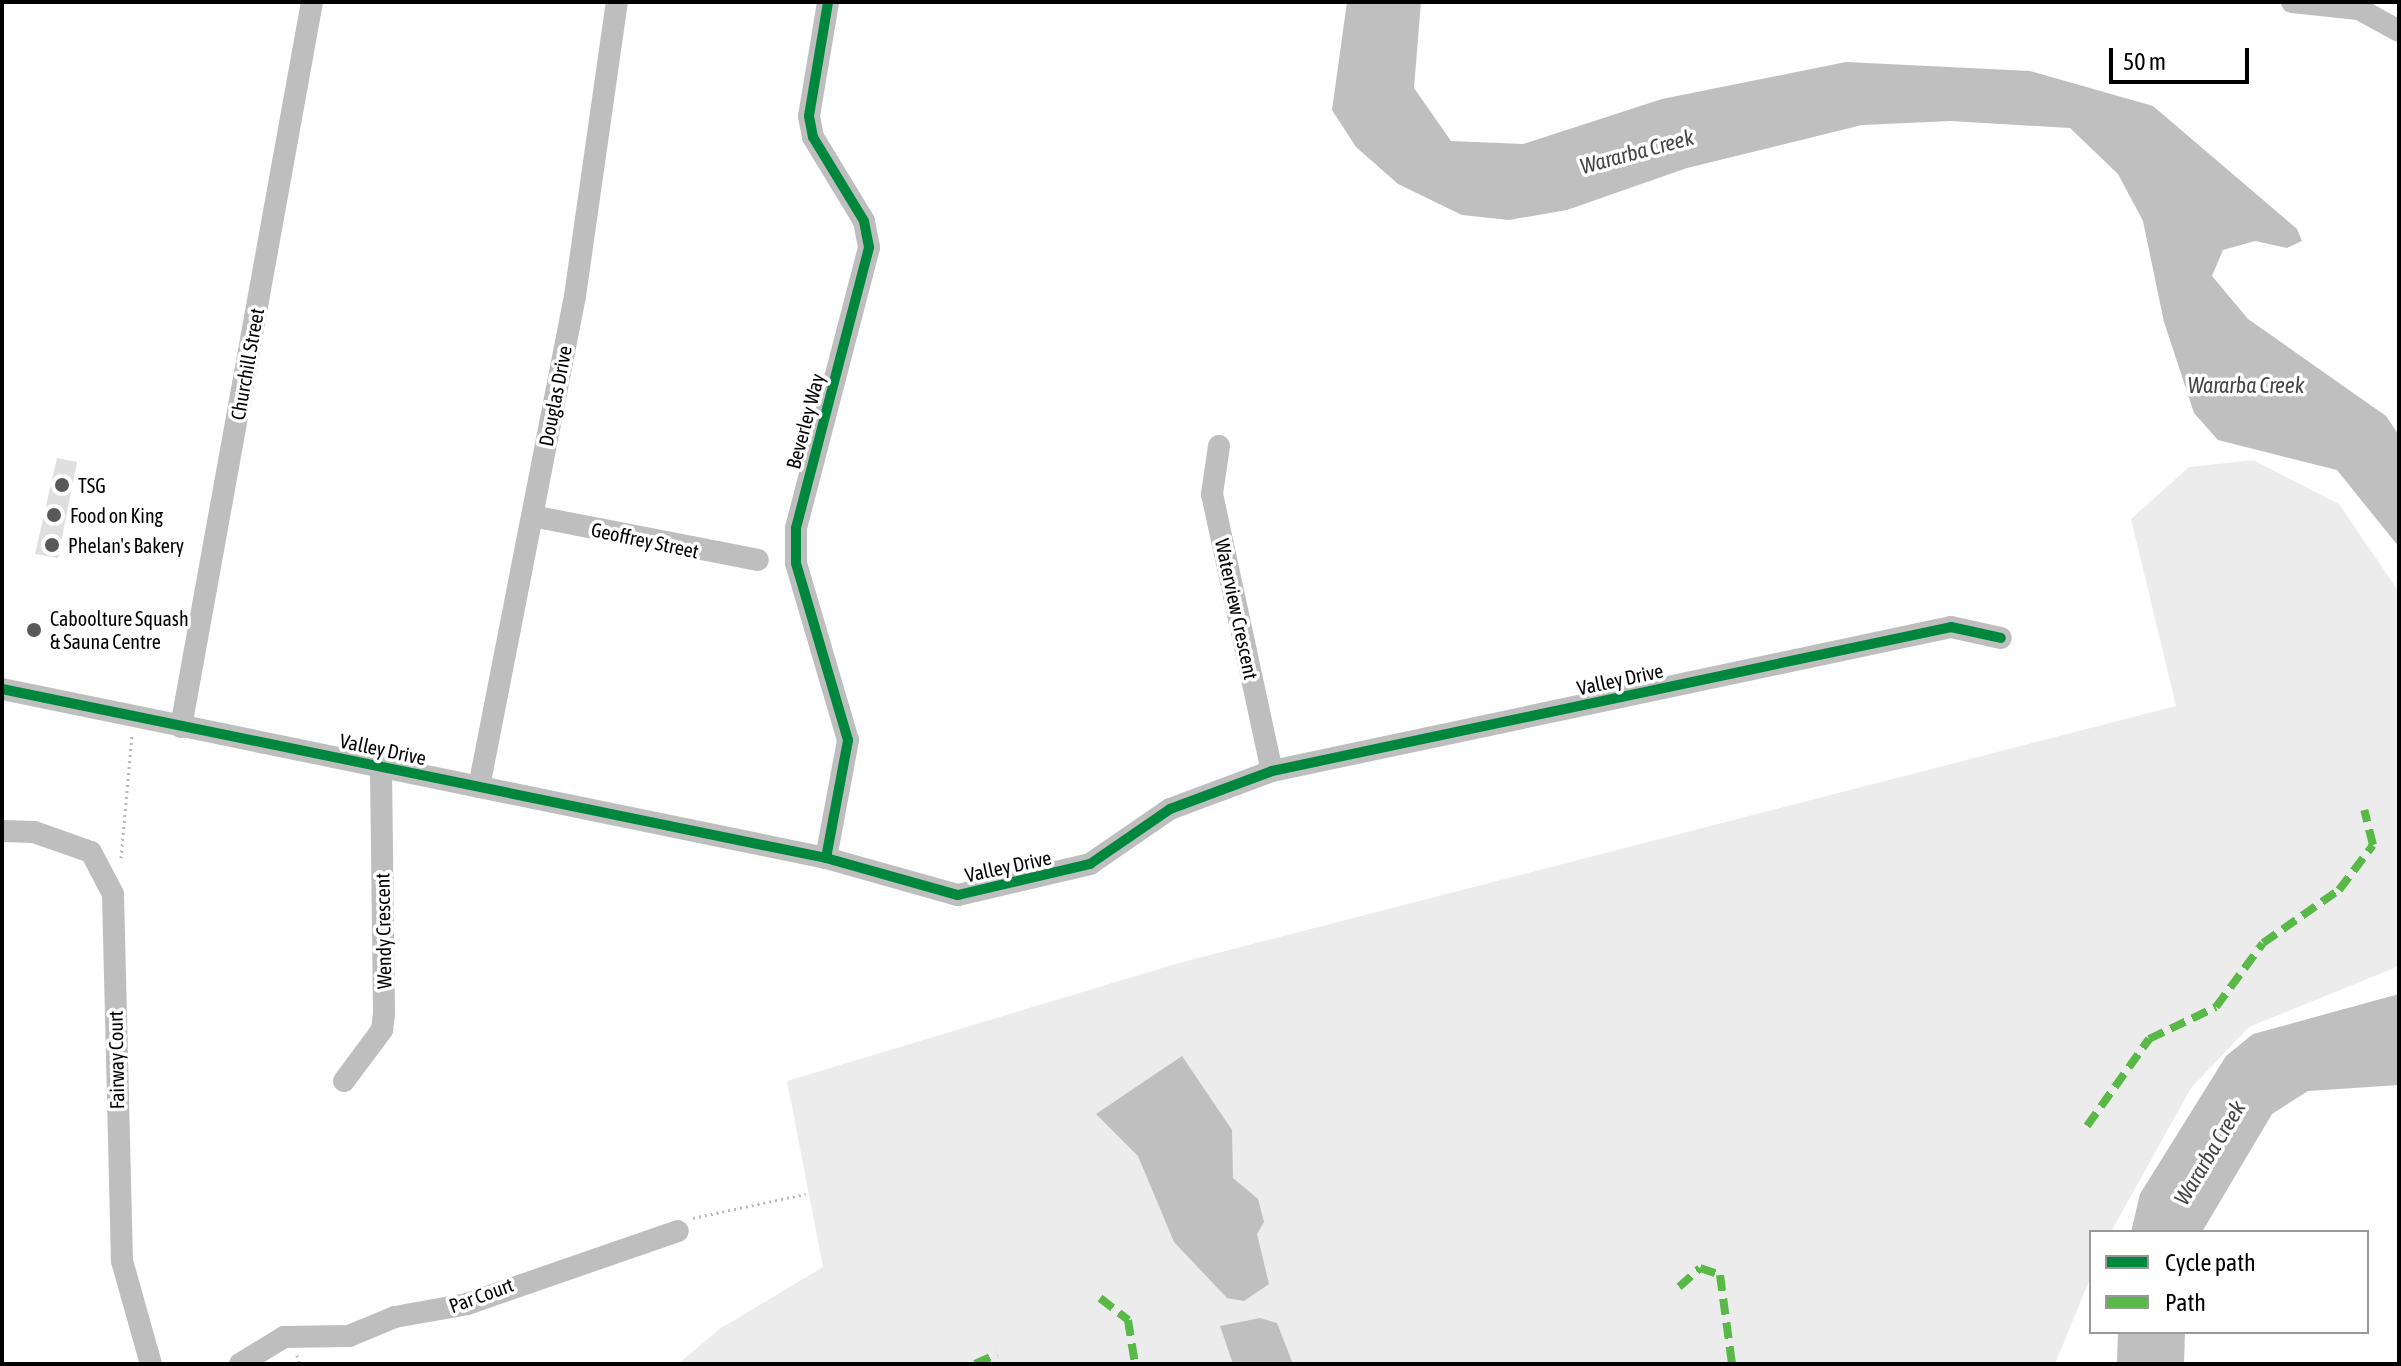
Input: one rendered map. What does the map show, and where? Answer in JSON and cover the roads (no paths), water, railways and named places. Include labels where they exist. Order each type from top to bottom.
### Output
[{"type":"street","name":"Churchill Street","points":[[181,727],[312,2]]},
{"type":"street","name":"Douglas Drive","points":[[479,787],[575,296],[617,2]]},
{"type":"street","name":"Beverley Way","points":[[826,858],[848,740],[796,563],[796,528],[869,247],[864,221],[813,137],[809,116],[828,2]]},
{"type":"street","points":[[2292,2],[2359,9],[2399,31]]},
{"type":"street","name":"Waterview Crescent","points":[[1219,446],[1212,494],[1272,771]]},
{"type":"street","name":"Geoffrey Street","points":[[532,516],[758,560]]},
{"type":"street","name":"Valley Drive","points":[[2,689],[826,858],[926,890],[988,892],[1090,864],[1170,809],[1272,771],[1951,627],[2001,638]]},
{"type":"street","name":"Wendy Crescent","points":[[344,1081],[382,1030],[384,1014],[381,767]]},
{"type":"street","name":"Fairway Court","points":[[2,831],[34,832],[91,852],[113,894],[122,1261],[151,1364]]},
{"type":"street","name":"Par Court","points":[[240,1364],[284,1337],[349,1336],[395,1317],[467,1304],[678,1231]]},
{"type":"water","name":"Wararba Creek","points":[[1347,2],[1421,2],[1414,88],[1451,141],[1523,144],[1662,99],[1846,62],[2030,71],[2153,106],[2297,229],[2302,241],[2287,248],[2255,241],[2223,250],[2212,276],[2248,319],[2386,416],[2399,435],[2399,547],[2337,470],[2218,440],[2194,413],[2164,322],[2143,221],[2118,174],[2070,128],[1951,121],[1862,125],[1687,168],[1567,210],[1509,220],[1462,215],[1398,184],[1356,147],[1332,110]]},
{"type":"water","name":"Wararba Creek","points":[[2399,994],[2399,1085],[2308,1091],[2272,1114],[2203,1230],[2131,1230],[2140,1194],[2226,1056],[2253,1034]]},
{"type":"water","points":[[1182,1056],[1232,1130],[1233,1178],[1258,1199],[1264,1222],[1257,1234],[1269,1284],[1244,1301],[1227,1298],[1174,1242],[1138,1156],[1096,1114]]},
{"type":"water","points":[[1260,1318],[1277,1323],[1293,1364],[1233,1364],[1220,1326]]},
{"type":"water","points":[[2118,1334],[2185,1334],[2184,1364],[2117,1364]]},
{"type":"place","name":"TSG","points":[[62,485]]},
{"type":"place","name":"Food on King","points":[[54,515]]},
{"type":"place","name":"Phelan's Bakery","points":[[52,545]]},
{"type":"place","name":"Caboolture Squash & Sauna Centre","points":[[34,630]]}]
